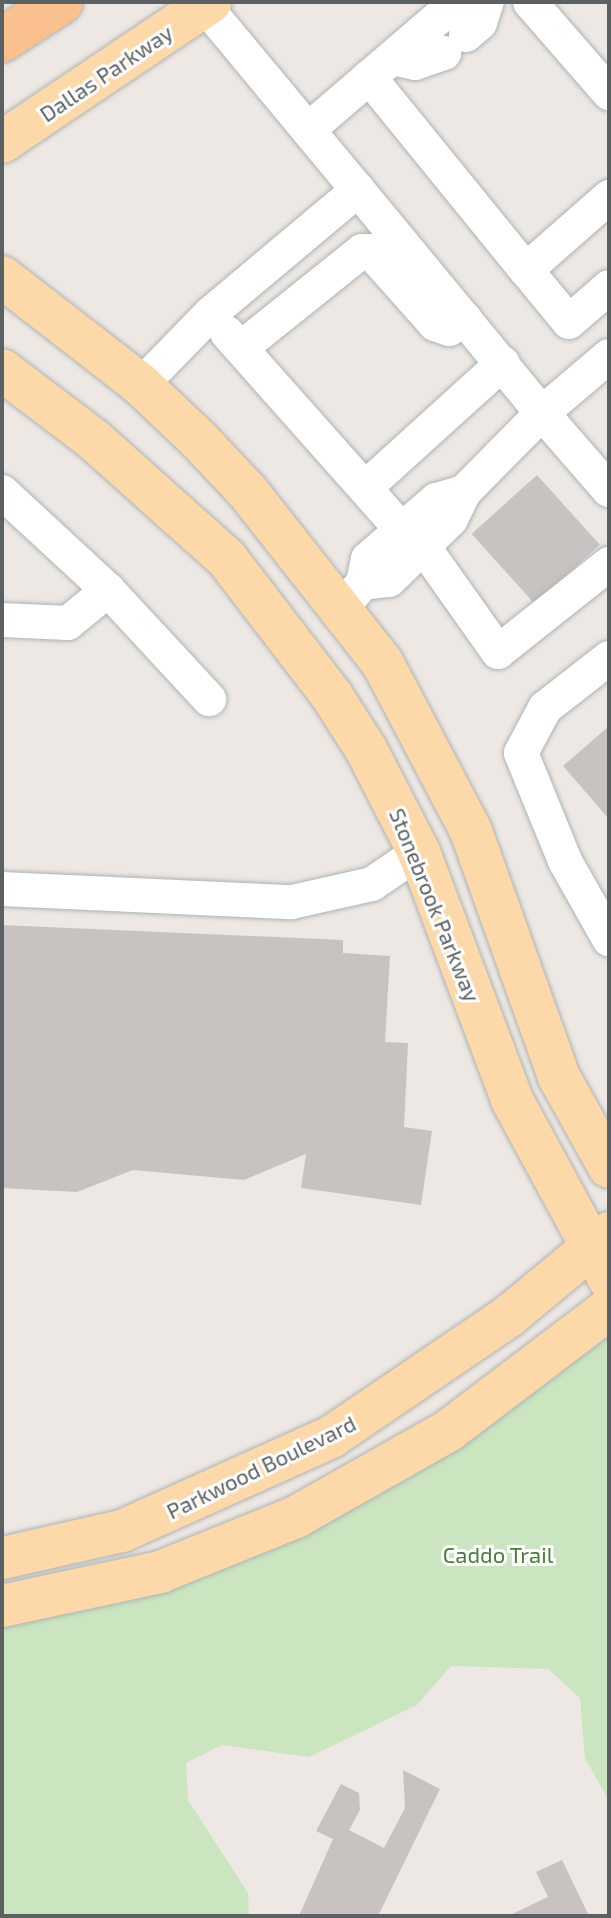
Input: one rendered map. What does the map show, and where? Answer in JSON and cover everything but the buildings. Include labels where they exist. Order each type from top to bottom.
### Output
[{"type":"highway","points":[[2,40],[61,2]]},
{"type":"main road","name":"Dallas Parkway","points":[[2,142],[208,4]]},
{"type":"main road","points":[[2,277],[141,385],[352,595],[382,662],[471,831],[541,1033],[582,1124],[609,1167]]},
{"type":"main road","name":"Stonebrook Parkway","points":[[2,370],[93,439],[227,559],[295,642],[367,751],[419,852],[512,1100],[603,1253]]},
{"type":"main road","points":[[295,642],[352,595]]},
{"type":"main road","name":"Parkwood Boulevard","points":[[2,1558],[122,1531],[331,1437],[603,1253]]},
{"type":"main road","points":[[2,1606],[160,1572],[296,1517],[448,1431],[609,1309]]},
{"type":"main road","points":[[273,1464],[296,1517]]},
{"type":"lane","points":[[308,130],[457,2]]},
{"type":"lane","points":[[381,68],[415,63],[455,44],[480,23],[487,2]]},
{"type":"lane","points":[[530,2],[609,93]]},
{"type":"lane","points":[[208,4],[308,130],[609,490]]},
{"type":"lane","points":[[381,68],[526,270],[569,322],[609,287]]},
{"type":"lane","points":[[141,385],[210,314],[358,190]]},
{"type":"lane","points":[[526,270],[609,197]]},
{"type":"lane","points":[[241,348],[362,251],[370,251],[435,324],[449,329],[465,319]]},
{"type":"lane","points":[[210,314],[412,538],[498,652],[609,564]]},
{"type":"lane","points":[[352,595],[389,580],[412,538],[451,519],[464,492],[542,413],[609,356]]},
{"type":"lane","points":[[365,488],[503,363]]},
{"type":"lane","points":[[2,492],[108,590],[209,699]]},
{"type":"lane","points":[[2,620],[68,623],[108,590]]},
{"type":"lane","points":[[609,658],[545,708],[521,753],[565,861],[609,939]]},
{"type":"lane","points":[[2,889],[292,902],[372,884],[419,852]]},
{"type":"green space","name":"Caddo Trail","points":[[608,1332],[609,1801],[585,1758],[580,1698],[548,1669],[451,1666],[417,1705],[309,1757],[222,1745],[186,1763],[188,1800],[248,1893],[249,1916],[2,1916],[2,1627],[113,1603],[313,1529],[421,1471],[484,1429]]}]
